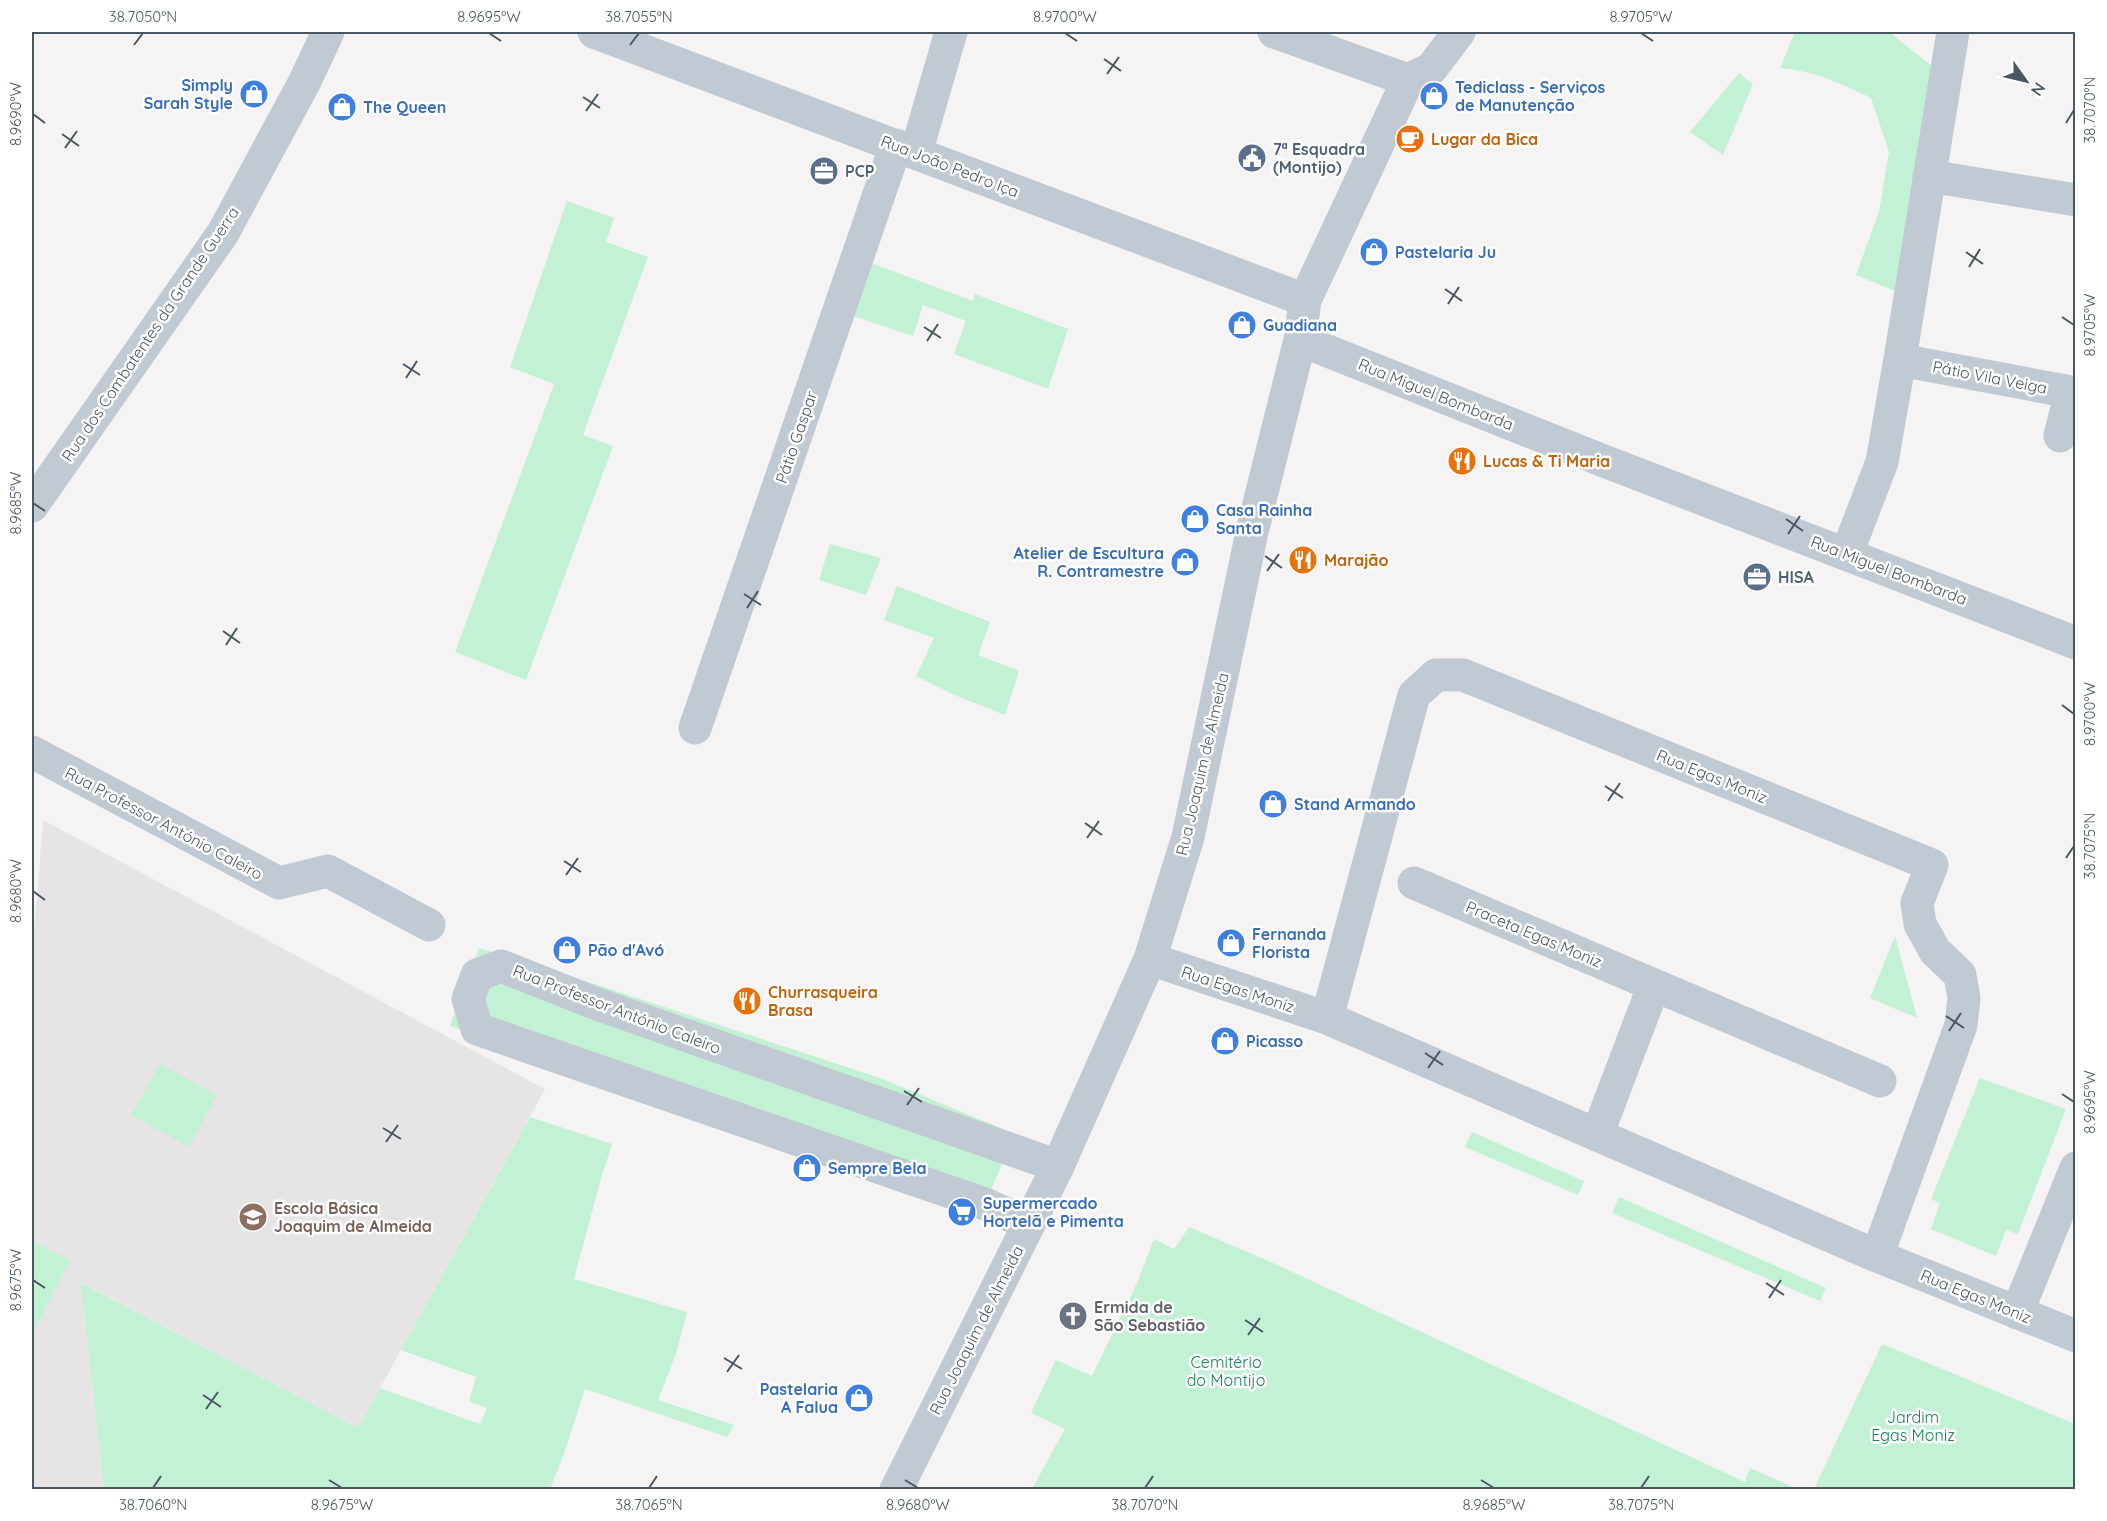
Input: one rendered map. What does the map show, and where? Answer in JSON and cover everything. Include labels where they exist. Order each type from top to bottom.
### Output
[{"type":"street","name":"Rua dos Combatentes da Grande Guerra","points":[[32,506],[223,232],[304,83],[328,32]]},
{"type":"street","name":"Rua João Pedro Iça","points":[[594,32],[1305,300]]},
{"type":"street","name":"Pátio Gaspar","points":[[695,728],[906,149],[951,32]]},
{"type":"street","points":[[1274,32],[1408,80],[1431,69],[1459,32]]},
{"type":"street","points":[[1847,553],[1882,462],[1953,32]]},
{"type":"street","name":"Rua Joaquim de Almeida","points":[[896,1490],[1058,1166],[1150,959],[1188,837],[1252,532],[1300,340],[1305,300],[1408,80]]},
{"type":"street","points":[[1929,176],[2076,200]]},
{"type":"street","name":"Rua Miguel Bombarda","points":[[1300,340],[1604,461],[2076,643]]},
{"type":"street","name":"Pátio Vila Veiga","points":[[1901,352],[2076,379]]},
{"type":"street","name":"Pátio Vila Veiga","points":[[1901,352],[2070,392],[2060,436]]},
{"type":"street","name":"Rua Egas Moniz","points":[[1327,1018],[1414,695],[1436,675],[1463,675],[1932,865],[1917,903],[1920,924],[1935,951],[1960,975],[1964,998],[1961,1025],[1877,1256]]},
{"type":"street","name":"Rua Professor António Caleiro","points":[[32,752],[279,883],[328,871],[429,925]]},
{"type":"street","name":"Praceta Egas Moniz","points":[[1414,883],[1880,1081]]},
{"type":"street","name":"Rua Egas Moniz","points":[[1150,959],[1327,1018],[1877,1256],[2076,1336]]},
{"type":"street","name":"Rua Professor António Caleiro","points":[[1029,1224],[985,1204],[477,1029],[468,999],[477,975],[501,966],[619,1012],[1058,1166]]},
{"type":"street","points":[[1597,1135],[1654,985]]},
{"type":"street","points":[[2017,1313],[2076,1168]]},
{"type":"shaded area","name":"Escola Básica Joaquim de Almeida","points":[[43,820],[545,1089],[358,1428],[82,1283],[104,1489],[32,1489],[32,957]]},
{"type":"green space","points":[[1795,32],[1889,32],[1936,69],[1897,292],[1856,275],[1879,212],[1889,152],[1871,98],[1827,78],[1780,68]]},
{"type":"green space","points":[[1739,73],[1753,84],[1723,155],[1690,132]]},
{"type":"green space","points":[[567,201],[614,218],[606,242],[648,257],[583,435],[613,446],[526,680],[455,652],[554,384],[510,367]]},
{"type":"green space","points":[[866,261],[973,301],[975,294],[1068,329],[1048,389],[954,354],[966,321],[923,305],[913,336],[850,315]]},
{"type":"green space","points":[[830,544],[881,558],[866,595],[819,580]]},
{"type":"green space","points":[[897,586],[990,622],[978,655],[1019,671],[1005,715],[957,696],[916,676],[934,638],[884,620]]},
{"type":"green space","points":[[1895,936],[1917,1018],[1870,998]]},
{"type":"green space","points":[[479,948],[880,1078],[1015,1134],[985,1204],[450,1026]]},
{"type":"green space","points":[[160,1064],[217,1095],[189,1147],[131,1115]]},
{"type":"green space","points":[[1980,1078],[2066,1109],[2018,1234],[2006,1230],[1996,1256],[1931,1229],[1940,1203],[1931,1199]]},
{"type":"green space","points":[[530,1117],[612,1144],[574,1279],[687,1312],[676,1354],[658,1400],[734,1425],[727,1437],[585,1389],[550,1489],[104,1489],[81,1283],[358,1428],[380,1388],[480,1424],[487,1408],[469,1401],[476,1377],[401,1350]]},
{"type":"green space","points":[[1472,1132],[1584,1181],[1578,1195],[1465,1147]]},
{"type":"green space","points":[[1619,1197],[1826,1288],[1820,1301],[1612,1213]]},
{"type":"green space","name":"Cemitério do Montijo","points":[[1189,1227],[1273,1263],[1745,1482],[1750,1468],[1798,1489],[1032,1489],[1065,1429],[1031,1413],[1056,1360],[1092,1376],[1137,1283],[1154,1239],[1174,1249]]},
{"type":"green space","points":[[32,1241],[70,1260],[32,1335]]},
{"type":"green space","name":"Jardim Egas Moniz","points":[[1882,1344],[2075,1424],[2075,1489],[1814,1489]]},
{"type":"place","name":"Simply Sarah Style","points":[[254,94]]},
{"type":"place","name":"Tediclass - Serviços de Manutenção","points":[[1434,96]]},
{"type":"place","name":"The Queen","points":[[342,107]]},
{"type":"place","name":"Lugar da Bica","points":[[1410,139]]},
{"type":"place","name":"7ª Esquadra (Montijo)","points":[[1252,158]]},
{"type":"place","name":"PCP","points":[[824,171]]},
{"type":"place","name":"Pastelaria Ju","points":[[1374,252]]},
{"type":"place","name":"Guadiana","points":[[1242,325]]},
{"type":"place","name":"Lucas & Ti Maria","points":[[1462,461]]},
{"type":"place","name":"Casa Rainha Santa","points":[[1195,519]]},
{"type":"place","name":"Marajão","points":[[1303,560]]},
{"type":"place","name":"Atelier de Escultura R. Contramestre","points":[[1185,562]]},
{"type":"place","name":"HISA","points":[[1757,577]]},
{"type":"place","name":"Stand Armando","points":[[1273,804]]},
{"type":"place","name":"Fernanda Florista","points":[[1231,943]]},
{"type":"place","name":"Pão d'Avó","points":[[567,950]]},
{"type":"place","name":"Churrasqueira Brasa","points":[[747,1001]]},
{"type":"place","name":"Picasso","points":[[1225,1041]]},
{"type":"place","name":"Sempre Bela","points":[[807,1168]]},
{"type":"place","name":"Supermercado Hortelã e Pimenta","points":[[962,1212]]},
{"type":"place","name":"Escola Básica Joaquim de Almeida","points":[[253,1217]]},
{"type":"place","name":"Ermida de São Sebastião","points":[[1073,1316]]},
{"type":"place","name":"Pastelaria A Falua","points":[[859,1398]]}]
